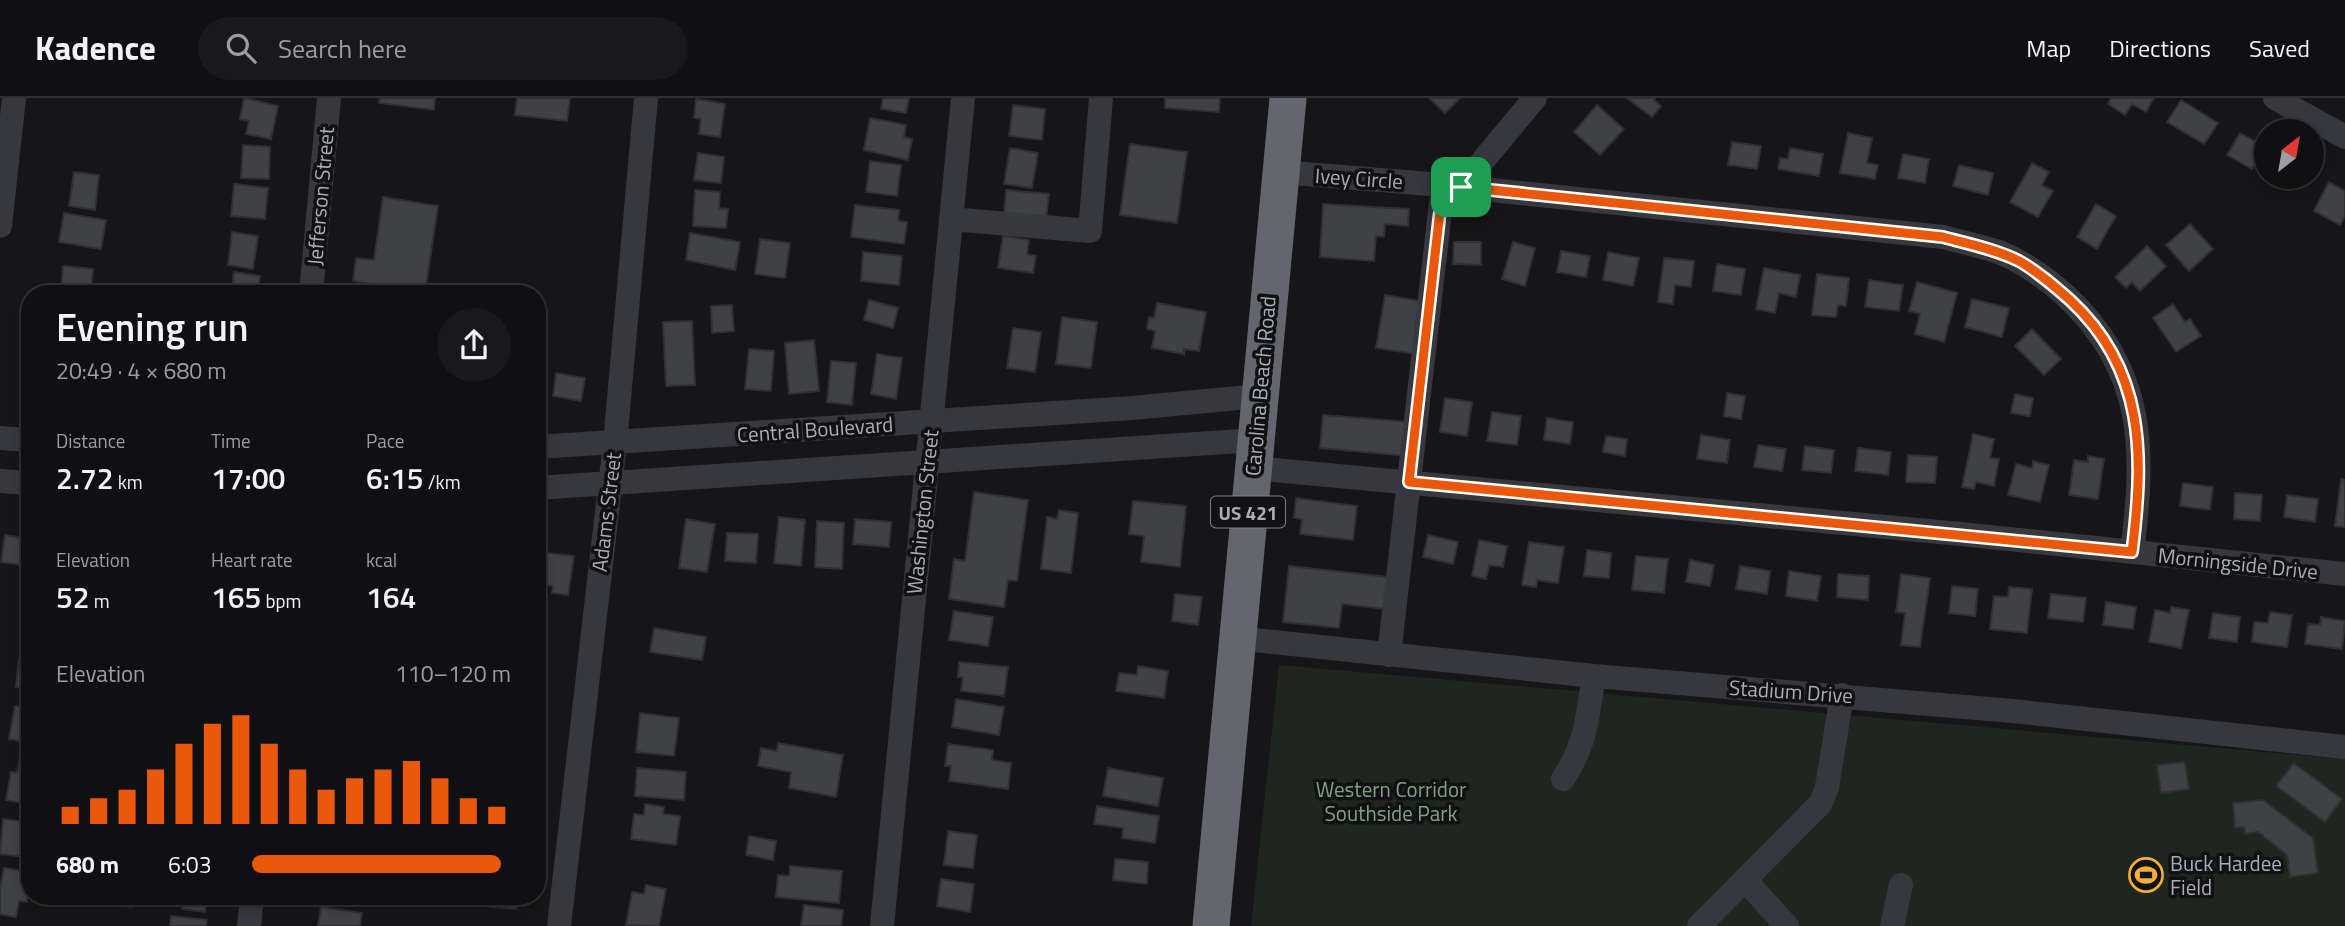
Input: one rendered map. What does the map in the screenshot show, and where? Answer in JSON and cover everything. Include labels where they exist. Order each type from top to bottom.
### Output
[{"type":"highway","name":"Carolina Beach Road","points":[[1211,926],[1288,98]]},
{"type":"street","points":[[0,226],[14,98]]},
{"type":"street","name":"Jefferson Street","points":[[313,285],[330,98]]},
{"type":"street","name":"Adams Street","points":[[559,926],[608,485],[615,443],[646,98]]},
{"type":"street","name":"Washington Street","points":[[882,926],[963,98]]},
{"type":"street","points":[[951,219],[1090,232],[1101,98]]},
{"type":"street","points":[[1389,655],[1409,482],[1452,186],[1535,98]]},
{"type":"street","points":[[2275,98],[2345,137]]},
{"type":"street","name":"Ivey Circle","points":[[1280,173],[1452,186],[1943,237],[1999,252],[2052,283],[2079,308],[2113,354],[2127,386],[2138,445],[2139,494],[2132,552]]},
{"type":"street","name":"Central Boulevard","points":[[546,447],[1259,396]]},
{"type":"street","points":[[0,438],[21,439]]},
{"type":"street","name":"Central Boulevard","points":[[546,488],[927,463],[1254,454]]},
{"type":"street","name":"Morningside Drive","points":[[1254,454],[1409,482],[2345,574]]},
{"type":"street","points":[[0,481],[21,482]]},
{"type":"street","name":"Stadium Drive","points":[[1236,638],[1594,676],[2012,711],[2345,747]]},
{"type":"street","points":[[1563,779],[1582,745],[1594,676]]},
{"type":"street","points":[[1699,926],[1821,803],[1827,787],[1842,695]]},
{"type":"street","points":[[1745,880],[1787,926]]},
{"type":"street","points":[[1892,926],[1901,885]]},
{"type":"street","points":[[249,926],[252,905]]},
{"type":"green space","name":"Western Corridor Southside Park","points":[[1279,665],[2345,759],[2345,926],[1251,926]]},
{"type":"building","points":[[244,98],[278,106],[271,139],[246,134],[249,121],[240,119]]},
{"type":"building","points":[[380,98],[435,98],[434,110],[379,103]]},
{"type":"building","points":[[517,98],[570,98],[567,121],[515,115]]},
{"type":"building","points":[[883,98],[909,98],[906,113],[881,109]]},
{"type":"building","points":[[1165,98],[1220,98],[1219,112],[1165,108]]},
{"type":"building","points":[[1429,98],[1460,98],[1445,113]]},
{"type":"building","points":[[1627,98],[1655,98],[1661,106],[1652,117]]},
{"type":"building","points":[[2111,98],[2154,98],[2146,112],[2132,104],[2125,115],[2108,104]]},
{"type":"building","points":[[696,99],[725,104],[720,137],[699,134],[701,119],[694,118]]},
{"type":"building","points":[[2181,100],[2218,123],[2204,144],[2167,122]]},
{"type":"building","points":[[1013,105],[1045,109],[1042,140],[1009,136]]},
{"type":"building","points":[[1597,105],[1624,129],[1600,155],[1574,132]]},
{"type":"building","points":[[870,118],[906,125],[904,137],[912,139],[908,160],[864,150]]},
{"type":"building","points":[[1848,133],[1872,138],[1867,163],[1878,165],[1875,179],[1840,173]]},
{"type":"building","points":[[2240,133],[2254,141],[2252,169],[2227,155]]},
{"type":"building","points":[[1732,142],[1761,146],[1757,169],[1728,165]]},
{"type":"building","points":[[1130,144],[1187,152],[1177,223],[1120,215]]},
{"type":"building","points":[[243,145],[270,147],[269,179],[241,178]]},
{"type":"building","points":[[1010,148],[1038,153],[1032,188],[1004,184]]},
{"type":"building","points":[[1790,148],[1823,154],[1819,176],[1778,169],[1780,158],[1788,159]]},
{"type":"building","points":[[698,153],[724,157],[721,183],[694,180]]},
{"type":"building","points":[[1903,154],[1929,159],[1925,183],[1898,178]]},
{"type":"building","points":[[870,161],[901,165],[897,196],[866,192]]},
{"type":"building","points":[[2032,163],[2049,172],[2042,185],[2053,191],[2038,217],[2010,202]]},
{"type":"building","points":[[1959,165],[1993,173],[1988,195],[1953,186]]},
{"type":"building","points":[[74,172],[99,175],[95,210],[69,206]]},
{"type":"building","points":[[2329,182],[2345,191],[2345,216],[2340,225],[2314,211]]},
{"type":"building","points":[[234,184],[268,188],[265,219],[231,216]]},
{"type":"building","points":[[695,190],[720,192],[719,208],[728,209],[726,228],[693,226]]},
{"type":"building","points":[[1006,190],[1049,194],[1046,219],[1004,215]]},
{"type":"building","points":[[383,197],[438,206],[426,285],[373,285],[353,281],[356,258],[374,260]]},
{"type":"building","points":[[1323,204],[1409,209],[1408,226],[1385,224],[1384,237],[1376,236],[1374,261],[1320,257]]},
{"type":"building","points":[[2096,204],[2116,216],[2097,249],[2077,237]]},
{"type":"building","points":[[855,205],[899,210],[898,221],[907,222],[904,244],[851,237]]},
{"type":"building","points":[[64,213],[106,220],[101,249],[59,242]]},
{"type":"building","points":[[2190,224],[2213,249],[2189,271],[2166,245]]},
{"type":"building","points":[[232,232],[258,236],[253,269],[228,265]]},
{"type":"building","points":[[690,233],[740,242],[735,270],[686,260]]},
{"type":"building","points":[[1003,236],[1029,240],[1027,254],[1036,256],[1033,273],[998,268]]},
{"type":"building","points":[[760,239],[790,243],[785,278],[755,274]]},
{"type":"building","points":[[1454,242],[1481,242],[1481,265],[1453,264]]},
{"type":"building","points":[[1513,242],[1535,248],[1525,286],[1502,279]]},
{"type":"building","points":[[2147,246],[2166,266],[2140,291],[2132,282],[2126,288],[2115,277]]},
{"type":"building","points":[[1561,251],[1590,256],[1586,277],[1557,272]]},
{"type":"building","points":[[863,252],[902,256],[899,285],[861,281]]},
{"type":"building","points":[[1608,252],[1639,258],[1633,286],[1603,280]]},
{"type":"building","points":[[1664,258],[1694,261],[1691,287],[1675,285],[1673,304],[1658,302]]},
{"type":"building","points":[[1717,264],[1745,269],[1741,295],[1713,291]]},
{"type":"building","points":[[63,266],[93,269],[92,285],[61,285]]},
{"type":"building","points":[[1764,268],[1800,275],[1796,297],[1779,293],[1775,313],[1756,309]]},
{"type":"building","points":[[234,272],[260,276],[258,285],[232,285]]},
{"type":"building","points":[[1817,274],[1849,278],[1846,306],[1838,305],[1836,317],[1812,315]]},
{"type":"building","points":[[1869,280],[1903,285],[1899,311],[1865,307]]},
{"type":"building","points":[[1917,282],[1957,293],[1944,342],[1915,334],[1920,314],[1909,311]]},
{"type":"building","points":[[1385,295],[1425,302],[1416,354],[1376,348]]},
{"type":"building","points":[[1972,299],[2009,308],[2002,337],[1965,327]]},
{"type":"building","points":[[869,300],[898,308],[893,328],[864,320]]},
{"type":"building","points":[[1157,303],[1206,312],[1199,351],[1184,349],[1184,354],[1152,348],[1155,331],[1147,329],[1149,317],[1154,318]]},
{"type":"building","points":[[2173,304],[2185,322],[2190,319],[2201,336],[2176,352],[2153,318]]},
{"type":"building","points":[[732,305],[734,331],[712,333],[711,306]]},
{"type":"building","points":[[1062,317],[1097,322],[1091,368],[1056,364]]},
{"type":"building","points":[[692,321],[695,385],[666,386],[663,322]]},
{"type":"building","points":[[1013,328],[1041,332],[1035,372],[1007,368]]},
{"type":"building","points":[[2032,329],[2061,359],[2044,375],[2015,346]]},
{"type":"building","points":[[814,340],[819,391],[789,394],[785,343]]},
{"type":"building","points":[[749,349],[774,351],[771,391],[745,389]]},
{"type":"building","points":[[877,354],[902,358],[896,399],[871,394]]},
{"type":"building","points":[[831,361],[856,363],[852,405],[827,402]]},
{"type":"building","points":[[556,373],[585,378],[581,401],[553,396]]},
{"type":"building","points":[[1727,393],[1745,396],[1741,419],[1724,416]]},
{"type":"building","points":[[2015,394],[2033,398],[2030,416],[2011,413]]},
{"type":"building","points":[[1445,398],[1472,402],[1467,436],[1440,432]]},
{"type":"building","points":[[1492,412],[1521,416],[1517,445],[1487,441]]},
{"type":"building","points":[[1323,415],[1410,422],[1408,456],[1320,448]]},
{"type":"building","points":[[1547,418],[1573,422],[1570,444],[1544,440]]},
{"type":"building","points":[[1973,434],[1994,439],[1990,458],[1999,459],[1994,486],[1976,482],[1974,489],[1962,487]]},
{"type":"building","points":[[1701,435],[1730,440],[1727,463],[1697,459]]},
{"type":"building","points":[[1606,436],[1627,439],[1625,456],[1603,452]]},
{"type":"building","points":[[1758,445],[1786,449],[1782,471],[1754,467]]},
{"type":"building","points":[[1805,446],[1834,450],[1831,473],[1802,470]]},
{"type":"building","points":[[1858,448],[1891,452],[1888,475],[1855,471]]},
{"type":"building","points":[[1908,455],[1937,457],[1935,483],[1906,482]]},
{"type":"building","points":[[2088,456],[2104,459],[2098,499],[2069,495],[2074,460],[2088,462]]},
{"type":"building","points":[[2033,461],[2049,465],[2040,502],[2008,495],[2016,464],[2032,468]]},
{"type":"building","points":[[2341,479],[2345,480],[2345,527],[2335,526]]},
{"type":"building","points":[[2183,483],[2213,487],[2210,510],[2180,506]]},
{"type":"building","points":[[974,492],[1028,500],[1017,581],[1008,580],[1004,607],[949,599],[954,559],[965,561]]},
{"type":"building","points":[[2235,493],[2262,495],[2260,521],[2234,519]]},
{"type":"building","points":[[2287,495],[2318,499],[2315,522],[2284,517]]},
{"type":"building","points":[[1296,498],[1357,506],[1353,540],[1300,534],[1302,519],[1294,518]]},
{"type":"building","points":[[1133,501],[1186,506],[1180,567],[1141,562],[1144,536],[1129,534]]},
{"type":"building","points":[[1059,510],[1078,513],[1071,573],[1041,569],[1047,517],[1057,519]]},
{"type":"building","points":[[779,517],[805,520],[801,566],[774,563]]},
{"type":"building","points":[[686,519],[715,524],[707,572],[679,568]]},
{"type":"building","points":[[855,519],[891,522],[889,547],[853,544]]},
{"type":"building","points":[[817,521],[844,523],[842,569],[815,567]]},
{"type":"building","points":[[727,533],[758,534],[756,563],[725,561]]},
{"type":"building","points":[[5,535],[21,538],[21,565],[1,562]]},
{"type":"building","points":[[1428,535],[1458,542],[1453,564],[1423,557]]},
{"type":"building","points":[[1479,540],[1507,546],[1503,567],[1489,565],[1486,579],[1472,576]]},
{"type":"building","points":[[1529,542],[1564,547],[1558,583],[1537,580],[1536,587],[1522,585]]},
{"type":"building","points":[[1587,550],[1611,553],[1609,578],[1584,576]]},
{"type":"building","points":[[546,553],[574,556],[568,595],[552,593],[553,586],[546,585]]},
{"type":"building","points":[[1636,556],[1668,559],[1664,593],[1632,590]]},
{"type":"building","points":[[1690,560],[1714,565],[1710,586],[1686,582]]},
{"type":"building","points":[[1289,566],[1388,577],[1385,609],[1342,604],[1339,628],[1283,622]]},
{"type":"building","points":[[1740,566],[1770,571],[1767,594],[1736,589]]},
{"type":"building","points":[[1789,571],[1821,576],[1817,601],[1786,596]]},
{"type":"building","points":[[1838,574],[1869,576],[1868,600],[1837,597]]},
{"type":"building","points":[[1901,574],[1930,578],[1920,647],[1901,645],[1905,613],[1896,612]]},
{"type":"building","points":[[1952,586],[1978,589],[1975,616],[1949,613]]},
{"type":"building","points":[[2009,587],[2032,589],[2027,633],[1990,629],[1994,596],[2008,597]]},
{"type":"building","points":[[1175,594],[1202,597],[1198,625],[1172,621]]},
{"type":"building","points":[[2051,594],[2086,598],[2083,622],[2048,618]]},
{"type":"building","points":[[2106,602],[2136,607],[2133,629],[2103,625]]},
{"type":"building","points":[[2171,607],[2189,610],[2181,648],[2149,642],[2155,610],[2170,613]]},
{"type":"building","points":[[954,611],[993,617],[988,646],[949,640]]},
{"type":"building","points":[[2270,612],[2292,615],[2287,647],[2252,642],[2254,622],[2268,623]]},
{"type":"building","points":[[2213,613],[2240,617],[2237,642],[2209,638]]},
{"type":"building","points":[[2321,617],[2345,621],[2342,649],[2305,644],[2308,624],[2320,625]]},
{"type":"building","points":[[654,628],[706,637],[702,660],[650,652]]},
{"type":"building","points":[[19,659],[21,659],[21,688],[16,687]]},
{"type":"building","points":[[959,662],[1008,667],[1004,696],[961,691],[963,677],[958,677]]},
{"type":"building","points":[[1138,666],[1168,671],[1164,698],[1116,691],[1119,673],[1137,675]]},
{"type":"building","points":[[956,699],[1004,707],[999,735],[952,727]]},
{"type":"building","points":[[15,706],[21,707],[21,741],[9,739]]},
{"type":"building","points":[[640,713],[679,718],[674,756],[636,752]]},
{"type":"building","points":[[778,743],[843,755],[836,797],[789,788],[791,772],[758,766],[761,748],[777,751]]},
{"type":"building","points":[[948,744],[993,750],[992,760],[1011,763],[1008,789],[949,781],[951,766],[945,766]]},
{"type":"building","points":[[21,756],[21,803],[6,800],[11,772],[17,773]]},
{"type":"building","points":[[2185,762],[2189,789],[2161,793],[2157,765]]},
{"type":"building","points":[[2294,763],[2342,799],[2325,822],[2276,786]]},
{"type":"building","points":[[637,768],[686,772],[684,800],[635,796]]},
{"type":"building","points":[[1108,768],[1163,778],[1158,806],[1103,796]]},
{"type":"building","points":[[2263,800],[2313,838],[2318,873],[2290,877],[2287,855],[2258,832],[2245,834],[2244,827],[2235,828],[2233,803]]},
{"type":"building","points":[[645,804],[664,807],[663,814],[680,816],[676,845],[631,839],[634,814],[644,815]]},
{"type":"building","points":[[1097,806],[1159,816],[1155,843],[1122,838],[1123,828],[1094,824]]},
{"type":"building","points":[[3,819],[21,821],[21,857],[0,854]]},
{"type":"building","points":[[948,831],[977,835],[973,868],[944,865]]},
{"type":"building","points":[[749,836],[776,841],[773,860],[746,855]]},
{"type":"building","points":[[1115,859],[1148,862],[1147,884],[1113,880]]},
{"type":"building","points":[[790,866],[842,871],[839,903],[776,897],[778,875],[789,876]]},
{"type":"building","points":[[4,868],[21,871],[21,901],[16,917],[0,914],[0,889]]},
{"type":"building","points":[[941,879],[974,884],[970,912],[937,906]]},
{"type":"building","points":[[646,885],[666,889],[659,926],[626,925],[632,892],[644,894]]},
{"type":"building","points":[[183,905],[206,905],[205,912],[182,909]]},
{"type":"building","points":[[476,905],[516,905],[516,909]]},
{"type":"building","points":[[804,905],[843,910],[841,926],[801,926]]},
{"type":"building","points":[[321,907],[362,913],[360,926],[318,926]]},
{"type":"building","points":[[171,916],[207,920],[206,926],[170,926]]},
{"type":"place","name":"Buck Hardee Field","points":[[2146,875]]},
{"type":"route","points":[[1443,185],[1461,187],[1943,237],[1999,252],[2020,262],[2052,283],[2079,308],[2101,334],[2127,386],[2138,445],[2139,494],[2132,552],[1409,482],[1443,185]]}]
